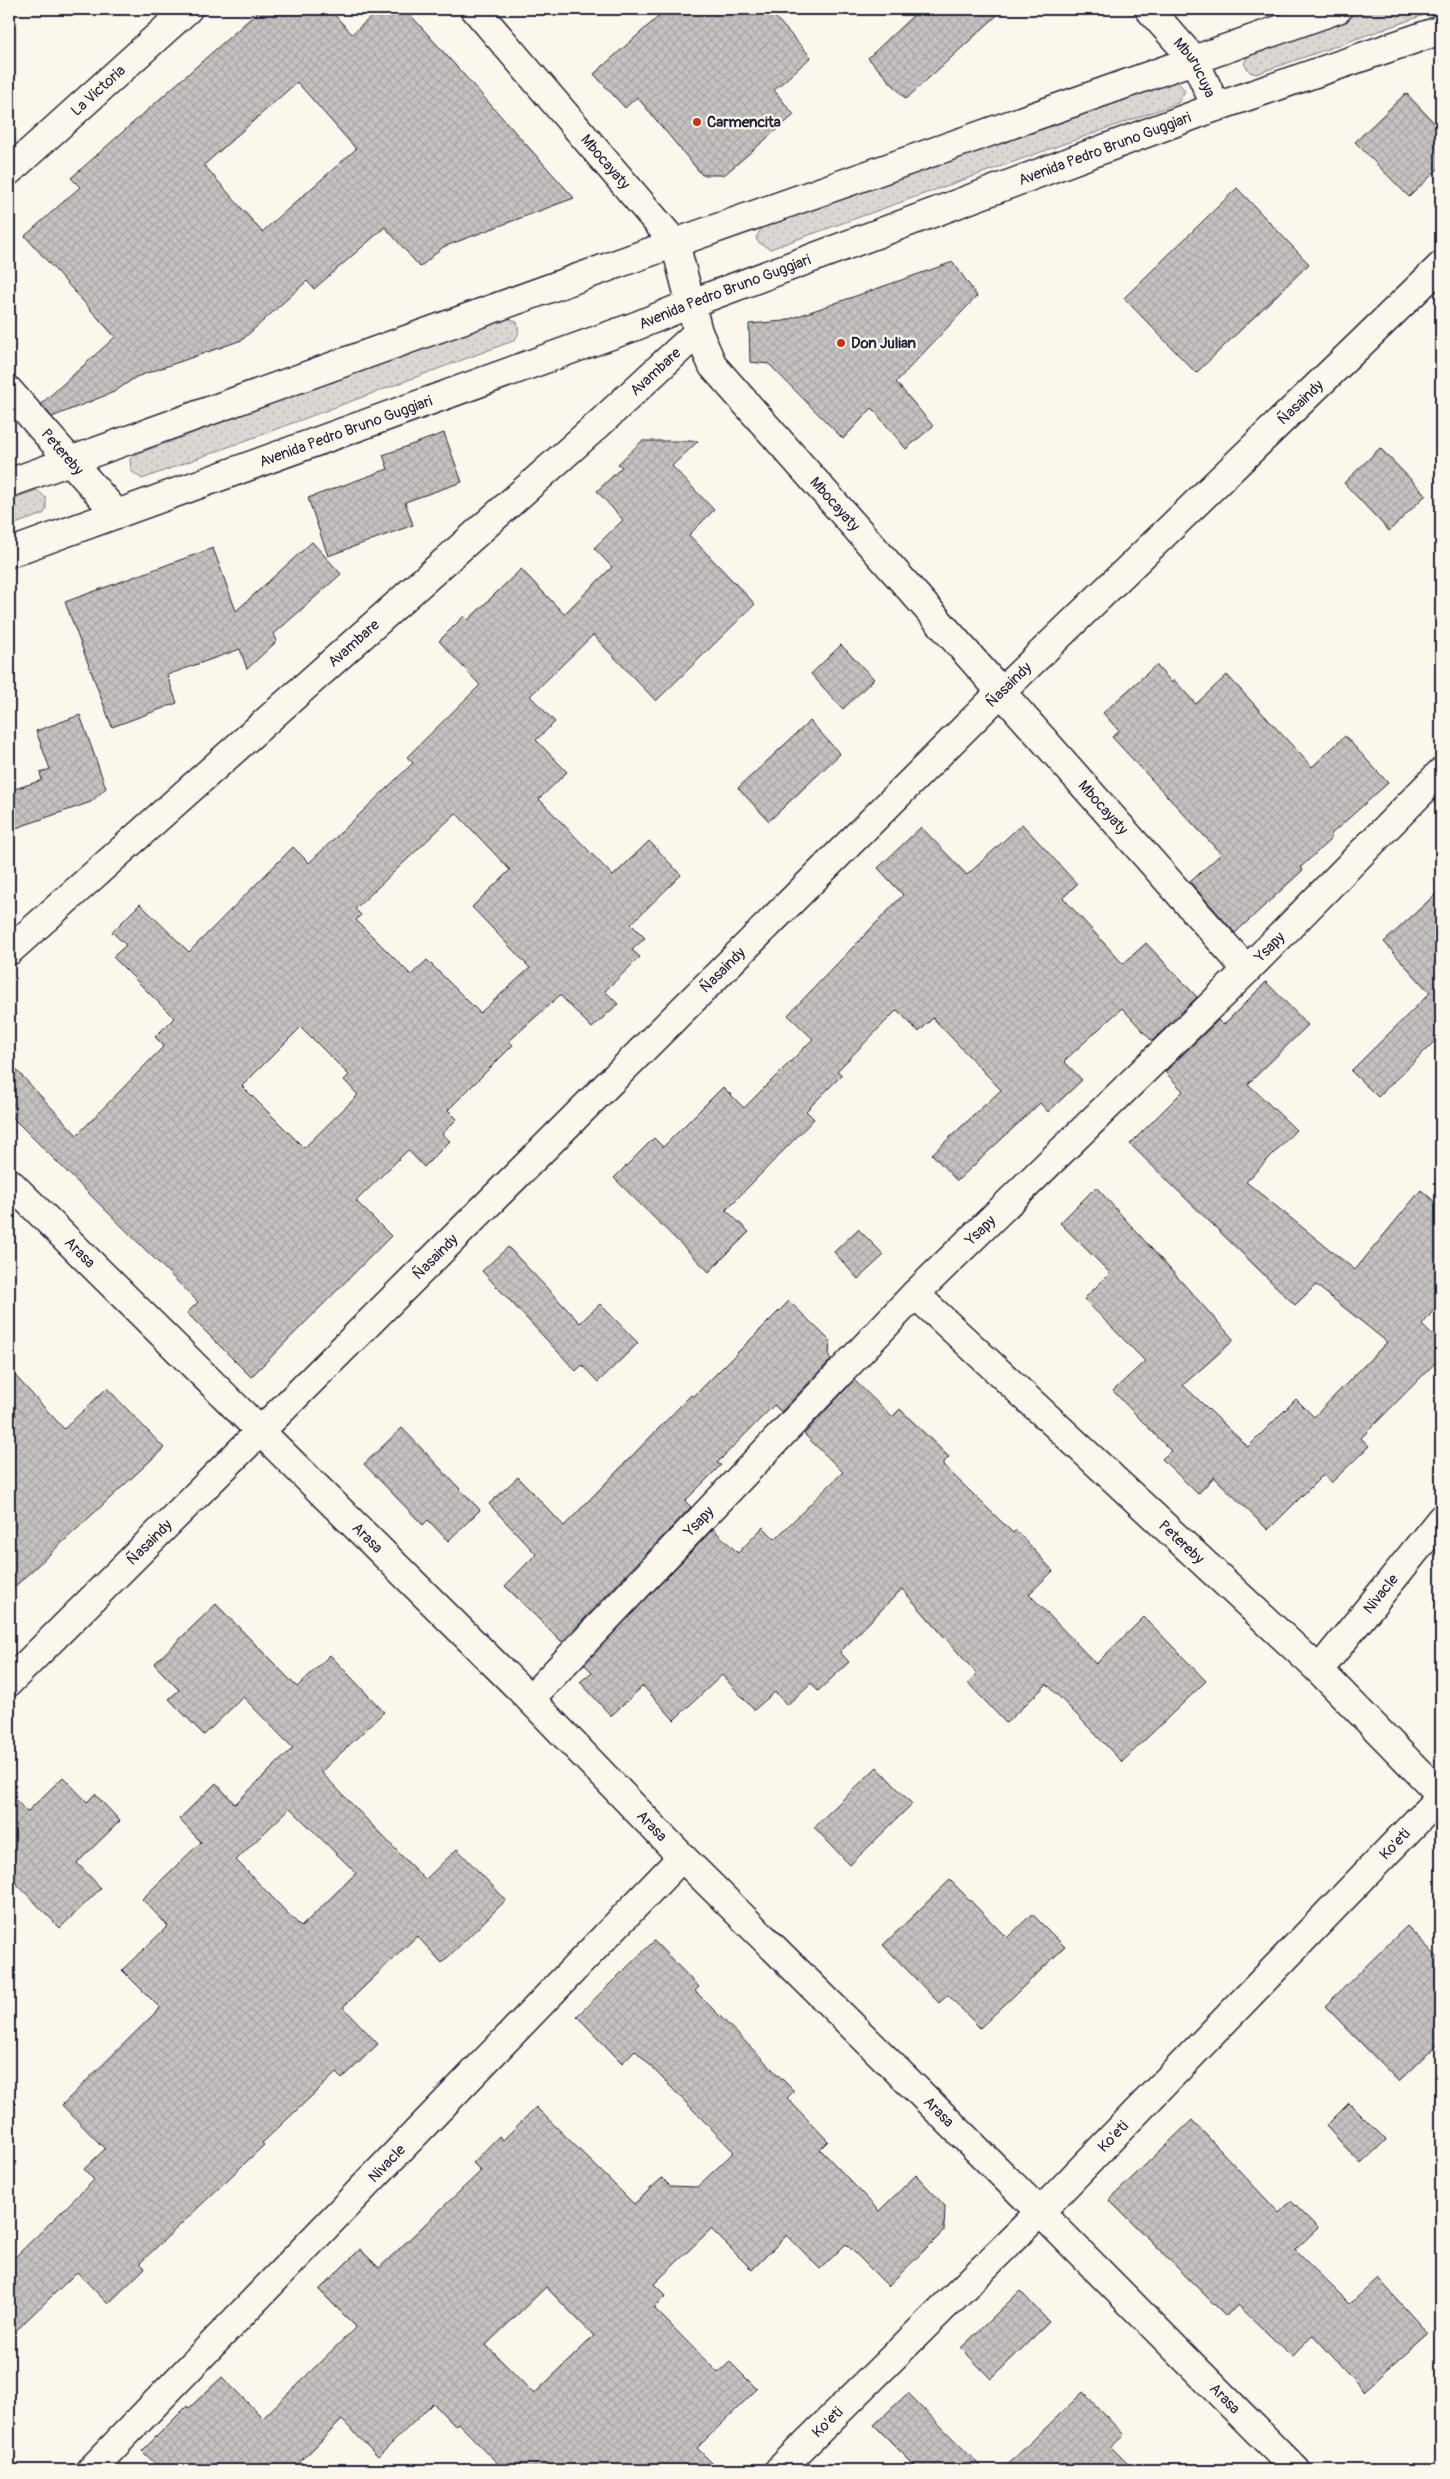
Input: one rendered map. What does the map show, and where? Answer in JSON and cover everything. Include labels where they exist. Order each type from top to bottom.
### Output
[{"type":"street","name":"La Victoria","points":[[9,171],[188,9]]},
{"type":"street","name":"Mbocayaty","points":[[475,9],[676,243],[698,332],[713,366],[1247,970]]},
{"type":"street","name":"Mburucuya","points":[[1149,9],[1195,61],[1216,107]]},
{"type":"street","points":[[9,483],[676,243],[1338,9]]},
{"type":"street","name":"Avenida Pedro Bruno Guggiari","points":[[9,553],[636,326],[692,303],[1216,107],[1441,30]]},
{"type":"street","name":"Ñasaindy","points":[[9,1682],[1001,692],[1441,266]]},
{"type":"street","name":"Avambare","points":[[9,951],[601,422],[698,332]]},
{"type":"street","name":"Petereby","points":[[9,391],[116,514]]},
{"type":"street","name":"Ysapy","points":[[530,1699],[915,1294],[1247,970],[1441,772]]},
{"type":"street","name":"Arasa","points":[[9,1182],[530,1699],[682,1857],[1040,2212],[1296,2470]]},
{"type":"street","name":"Petereby","points":[[915,1294],[1319,1670],[1441,1796]]},
{"type":"street","name":"Nivacle","points":[[1319,1670],[1441,1518]]},
{"type":"street","name":"Ko'eti","points":[[779,2470],[1040,2212],[1441,1796]]},
{"type":"street","name":"Nivacle","points":[[91,2470],[682,1857]]},
{"type":"shaded area","points":[[1374,9],[1441,9],[1256,74],[1250,72],[1244,64],[1249,53]]},
{"type":"shaded area","points":[[1171,81],[1178,82],[1185,91],[1178,103],[770,249],[758,242],[756,238],[762,227]]},
{"type":"shaded area","points":[[506,317],[517,322],[517,337],[513,341],[142,479],[131,471],[130,459],[134,455]]},
{"type":"shaded area","points":[[37,490],[46,498],[46,510],[43,514],[9,526],[9,500]]},
{"type":"building","points":[[261,9],[329,9],[352,34],[380,9],[405,9],[574,198],[443,247],[420,267],[385,227],[314,289],[307,281],[242,340],[136,377],[114,392],[52,417],[41,404],[115,337],[25,236],[80,187],[71,178]],"holes":[[[297,82],[356,149],[262,232],[204,165]]]},
{"type":"building","points":[[667,9],[768,9],[811,57],[774,90],[794,115],[724,175],[702,175],[637,97],[625,108],[594,74]]},
{"type":"building","points":[[920,9],[1004,9],[906,99],[868,58]]},
{"type":"building","points":[[1406,93],[1441,130],[1441,166],[1409,197],[1355,142]]},
{"type":"building","points":[[1237,188],[1309,264],[1196,373],[1124,298]]},
{"type":"building","name":"Don Julian","points":[[953,262],[977,296],[896,382],[933,426],[906,449],[872,408],[843,439],[769,364],[750,362],[749,324],[784,321]]},
{"type":"building","points":[[444,433],[462,482],[405,502],[413,525],[328,556],[308,498],[388,469],[383,455]]},
{"type":"building","points":[[642,441],[698,441],[672,466],[714,510],[689,535],[755,604],[656,701],[593,635],[530,696],[555,722],[536,740],[567,772],[539,799],[613,876],[649,841],[681,875],[631,924],[645,938],[632,950],[640,957],[605,991],[618,1004],[592,1028],[560,995],[509,1041],[513,1045],[448,1110],[457,1119],[442,1134],[450,1141],[424,1167],[408,1150],[356,1201],[391,1236],[251,1377],[187,1313],[198,1302],[9,1114],[9,1062],[77,1135],[164,1046],[155,1037],[174,1018],[113,957],[126,945],[112,932],[140,904],[189,952],[293,847],[309,863],[413,763],[407,757],[480,685],[439,641],[464,616],[468,620],[521,569],[564,614],[612,567],[594,548],[623,520],[597,491],[622,467],[618,464]],"holes":[[[456,813],[510,870],[472,907],[530,968],[480,1013],[427,960],[411,975],[356,920],[361,915],[355,909]],[[301,1027],[349,1075],[344,1080],[358,1095],[304,1148],[242,1086]]]},
{"type":"building","points":[[1380,448],[1426,495],[1389,531],[1344,483]]},
{"type":"building","points":[[312,542],[341,574],[274,634],[277,641],[247,669],[240,649],[167,675],[177,703],[112,727],[65,602],[213,548],[236,611]]},
{"type":"building","points":[[841,645],[874,679],[843,709],[811,674]]},
{"type":"building","points":[[1156,665],[1172,683],[1174,680],[1196,704],[1227,675],[1312,767],[1345,736],[1388,783],[1330,835],[1332,838],[1301,867],[1303,870],[1235,933],[1190,882],[1221,854],[1112,737],[1119,731],[1103,713]]},
{"type":"building","points":[[80,715],[106,788],[91,802],[16,828],[9,806],[9,791],[42,780],[40,773],[50,769],[36,731]]},
{"type":"building","points":[[810,721],[840,754],[769,821],[738,788]]},
{"type":"building","points":[[1022,824],[1077,884],[1063,898],[1123,964],[1146,943],[1197,997],[1152,1041],[1122,1008],[1064,1061],[1082,1080],[1048,1112],[1040,1103],[957,1181],[932,1154],[1001,1090],[933,1018],[919,1032],[897,1010],[837,1071],[842,1075],[806,1111],[814,1119],[726,1210],[749,1232],[709,1272],[614,1178],[654,1138],[663,1147],[723,1087],[744,1108],[813,1039],[788,1015],[903,895],[878,868],[921,827],[967,875]]},
{"type":"building","points":[[1441,889],[1441,1035],[1378,1097],[1351,1071],[1430,993],[1384,942]]},
{"type":"building","points":[[1266,982],[1308,1025],[1248,1084],[1296,1130],[1246,1182],[1355,1270],[1421,1190],[1441,1207],[1441,1301],[1422,1325],[1441,1344],[1441,1357],[1361,1438],[1369,1446],[1331,1483],[1324,1474],[1268,1530],[1214,1477],[1198,1494],[1162,1459],[1171,1451],[1113,1391],[1145,1361],[1084,1299],[1110,1273],[1060,1223],[1096,1187],[1234,1340],[1183,1385],[1248,1447],[1296,1399],[1314,1417],[1387,1342],[1316,1285],[1295,1305],[1130,1144],[1183,1091],[1165,1072],[1218,1020],[1223,1025]]},
{"type":"building","points":[[858,1229],[884,1255],[858,1279],[834,1252]]},
{"type":"building","points":[[508,1247],[580,1323],[600,1304],[638,1343],[598,1382],[582,1365],[576,1371],[482,1271]]},
{"type":"building","points":[[789,1301],[830,1341],[829,1356],[832,1359],[781,1412],[774,1405],[717,1463],[721,1465],[685,1501],[691,1507],[562,1642],[505,1586],[536,1554],[489,1504],[518,1477],[564,1526],[691,1395],[693,1397]]},
{"type":"building","points":[[9,1369],[64,1429],[107,1388],[164,1448],[9,1592]]},
{"type":"building","points":[[854,1380],[892,1417],[900,1409],[949,1457],[942,1464],[1013,1533],[1016,1530],[1053,1571],[1029,1594],[1096,1664],[1144,1617],[1206,1681],[1122,1762],[1047,1684],[1006,1723],[968,1683],[977,1674],[902,1589],[840,1652],[849,1662],[818,1691],[811,1683],[787,1705],[775,1692],[754,1710],[722,1675],[674,1720],[643,1686],[611,1716],[580,1682],[592,1672],[584,1664],[713,1529],[738,1553],[763,1527],[775,1539],[843,1472],[804,1434]]},
{"type":"building","points":[[402,1428],[480,1510],[448,1541],[428,1520],[423,1525],[364,1464]]},
{"type":"building","points":[[216,1604],[297,1687],[330,1655],[384,1712],[321,1772],[425,1880],[457,1849],[506,1900],[442,1963],[417,1936],[343,2007],[378,2044],[342,2079],[336,2073],[262,2143],[264,2145],[140,2263],[145,2268],[108,2304],[77,2272],[9,2337],[9,2263],[94,2180],[84,2169],[105,2149],[62,2105],[160,2008],[122,1970],[168,1926],[142,1899],[201,1842],[179,1819],[216,1783],[235,1804],[293,1748],[243,1697],[204,1735],[169,1699],[179,1690],[154,1664]],"holes":[[[290,1808],[356,1873],[301,1927],[236,1860]]]},
{"type":"building","points":[[877,1767],[912,1804],[850,1865],[814,1827]]},
{"type":"building","points":[[63,1777],[87,1802],[95,1794],[120,1821],[77,1863],[101,1888],[60,1928],[9,1876],[9,1793],[27,1812]]},
{"type":"building","points":[[950,1880],[1007,1938],[1032,1914],[1065,1947],[980,2028],[948,1995],[939,2003],[883,1945]]},
{"type":"building","points":[[1407,1926],[1441,1961],[1441,2041],[1399,2082],[1325,2006]]},
{"type":"building","points":[[654,1941],[699,1987],[695,1991],[794,2091],[787,2098],[828,2141],[820,2149],[879,2211],[916,2175],[945,2206],[944,2231],[888,2286],[846,2244],[820,2269],[787,2235],[752,2270],[711,2229],[654,2284],[666,2296],[654,2308],[718,2373],[730,2362],[757,2389],[697,2448],[719,2470],[504,2470],[458,2423],[455,2426],[433,2403],[378,2457],[342,2420],[292,2470],[162,2470],[142,2451],[187,2406],[189,2408],[222,2377],[263,2418],[356,2327],[319,2290],[360,2249],[379,2268],[481,2171],[473,2163],[499,2136],[503,2140],[536,2107],[634,2204],[662,2178],[670,2186],[697,2187],[734,2152],[635,2050],[622,2063],[577,2016]],"holes":[[[546,2287],[594,2336],[534,2394],[486,2345]]]},
{"type":"building","points":[[1349,2103],[1386,2140],[1361,2164],[1326,2126]]},
{"type":"building","points":[[1192,2120],[1279,2213],[1291,2201],[1318,2228],[1295,2250],[1350,2304],[1378,2278],[1428,2334],[1364,2391],[1313,2335],[1292,2357],[1238,2305],[1226,2316],[1109,2200]]},
{"type":"building","points":[[1020,2291],[1049,2322],[991,2379],[961,2348]]},
{"type":"building","points":[[1083,2392],[1124,2435],[1111,2447],[1134,2470],[1002,2470]]},
{"type":"building","points":[[908,2393],[984,2470],[919,2470],[874,2425]]},
{"type":"place","name":"Carmencita","points":[[697,122]]},
{"type":"place","name":"Don Julian","points":[[841,343]]}]
